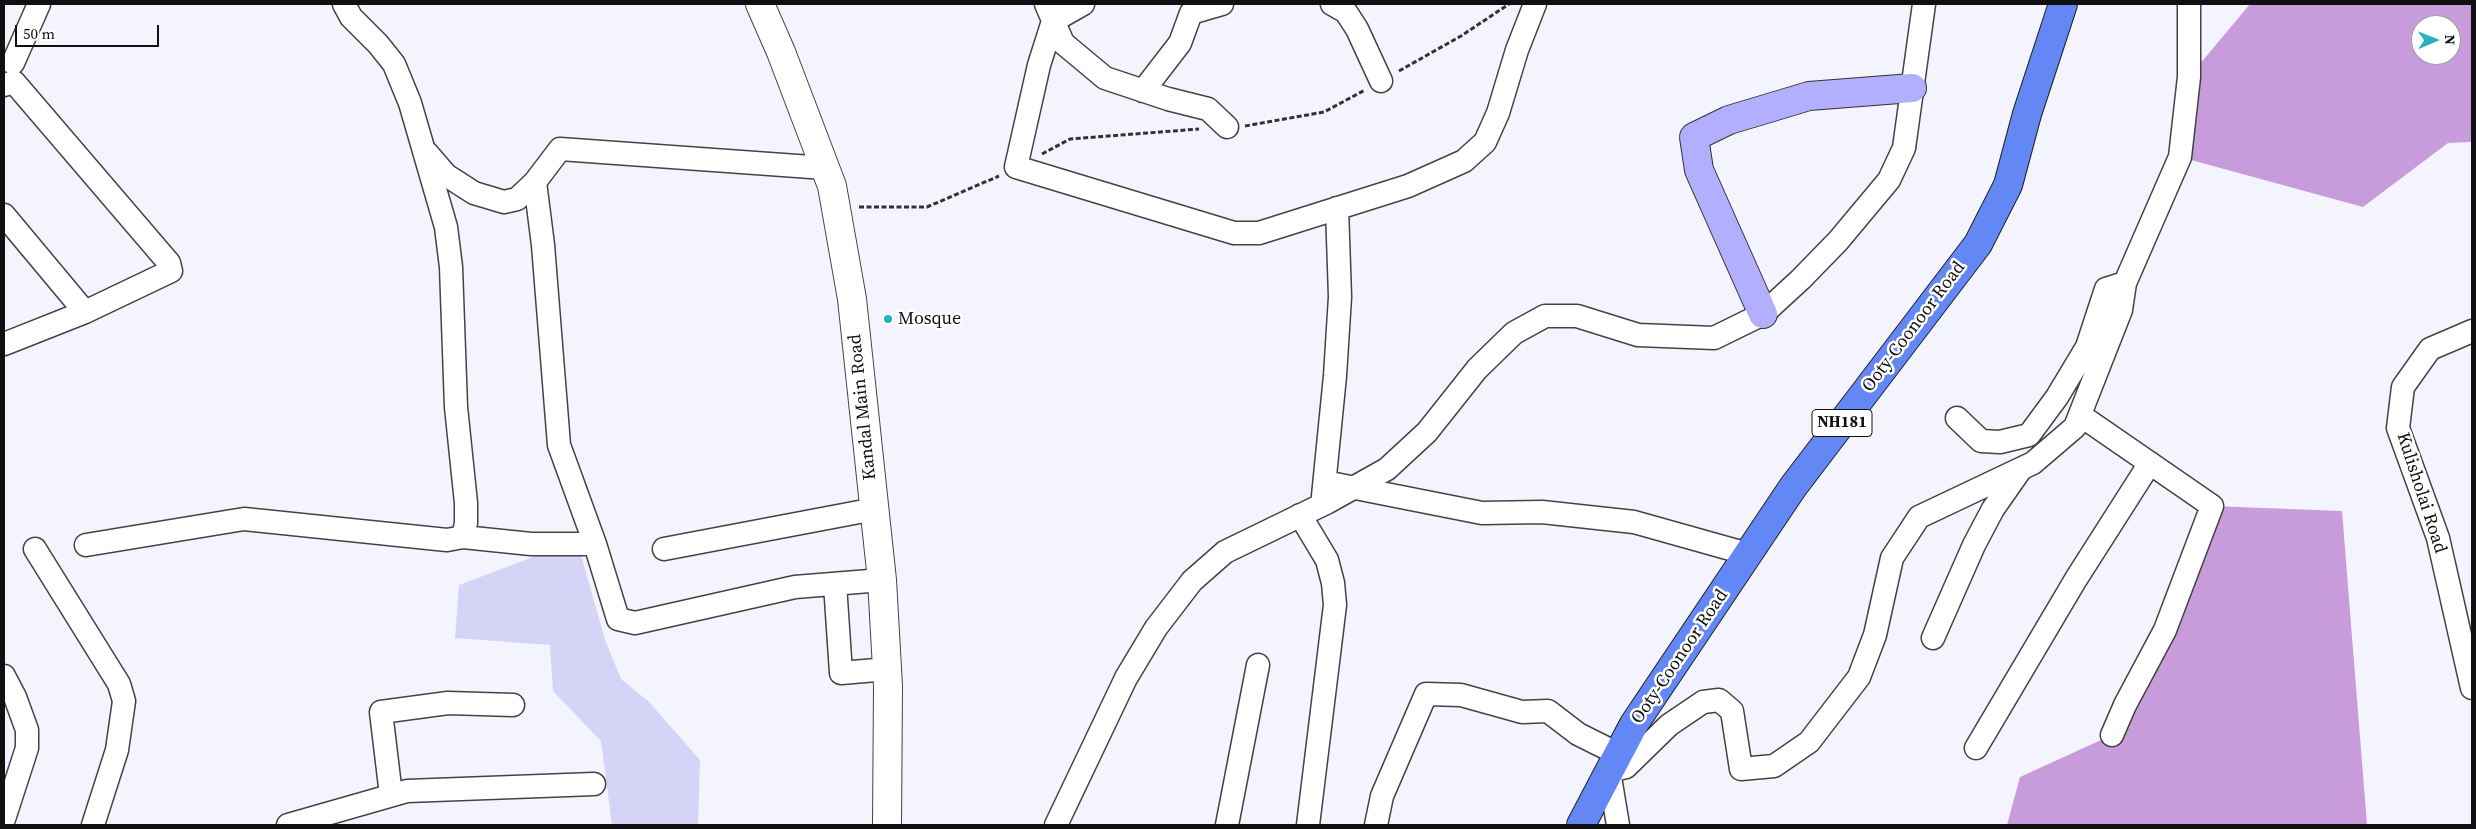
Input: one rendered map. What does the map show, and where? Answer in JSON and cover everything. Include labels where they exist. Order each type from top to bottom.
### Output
[{"type":"highway","name":"Ooty-Coonoor Road","points":[[1581,825],[1634,724],[1793,487],[1978,244],[2008,185],[2026,114],[2063,4]]},
{"type":"main road","points":[[1763,314],[1699,170],[1694,137],[1729,120],[1809,96],[1912,88]]},
{"type":"street","points":[[13,63],[39,4]]},
{"type":"street","points":[[344,4],[351,17],[378,44],[394,64],[410,102],[446,227],[451,267],[456,407],[466,503],[466,523],[463,537]]},
{"type":"street","name":"Kandal Main Road","points":[[760,4],[781,52],[832,186],[852,299],[882,580],[888,670],[887,825]]},
{"type":"street","points":[[1050,12],[1083,4]]},
{"type":"street","points":[[1143,91],[1180,43],[1191,13],[1222,4]]},
{"type":"street","points":[[1332,4],[1346,12],[1357,29],[1381,81]]},
{"type":"street","points":[[1050,12],[1016,167],[1234,233],[1259,233],[1408,186],[1464,161],[1485,142],[1498,113],[1517,50],[1535,4]]},
{"type":"street","points":[[1056,825],[1126,678],[1156,628],[1192,581],[1225,552],[1322,505],[1387,469],[1427,432],[1476,369],[1514,333],[1545,316],[1577,316],[1638,335],[1714,338],[1763,314],[1838,241],[1889,180],[1904,148],[1924,4]]},
{"type":"street","points":[[1376,825],[1382,796],[1426,694],[1461,695],[1522,712],[1548,711],[1614,762],[1626,767],[1669,725],[1703,702],[1719,700],[1732,711],[1742,769],[1774,766],[1809,742],[1860,677],[1875,635],[1892,558],[1919,517],[2033,463],[2075,427],[2121,310],[2125,283],[2180,157],[2189,76],[2189,4]]},
{"type":"street","points":[[1050,12],[1063,43],[1105,78],[1208,109],[1227,127]]},
{"type":"street","points":[[4,85],[14,82],[169,263],[171,272],[85,312],[4,344]]},
{"type":"street","points":[[422,147],[446,175],[474,193],[504,202],[517,199],[536,182],[560,149],[825,168]]},
{"type":"street","points":[[536,182],[543,245],[558,445],[595,544],[618,619],[635,623],[796,587],[882,580]]},
{"type":"street","points":[[1322,505],[1335,376],[1340,297],[1337,208]]},
{"type":"street","points":[[4,215],[85,312]]},
{"type":"street","points":[[1957,418],[1981,441],[2000,442],[2029,435],[2057,397],[2087,347],[2106,288],[2125,283]]},
{"type":"street","name":"Kulisholai Road","points":[[2472,331],[2430,349],[2403,387],[2398,428],[2438,538],[2472,688]]},
{"type":"street","points":[[2080,415],[2212,506],[2165,630],[2125,705],[2112,735]]},
{"type":"street","points":[[1976,748],[2076,579],[2150,463]]},
{"type":"street","points":[[1933,638],[1974,545],[1993,509],[2022,469]]},
{"type":"street","points":[[1324,482],[1482,513],[1542,512],[1634,522],[1748,554]]},
{"type":"street","points":[[664,549],[874,509]]},
{"type":"street","points":[[1300,515],[1327,560],[1333,583],[1335,605],[1308,825]]},
{"type":"street","points":[[86,545],[244,519],[447,540],[463,537],[531,544],[595,544]]},
{"type":"street","points":[[36,549],[119,684],[124,701],[117,750],[93,825]]},
{"type":"street","points":[[835,584],[841,673],[888,670]]},
{"type":"street","points":[[1227,825],[1258,665]]},
{"type":"street","points":[[4,676],[15,697],[26,730],[26,748],[4,819]]},
{"type":"street","points":[[391,795],[381,712],[448,702],[513,705]]},
{"type":"street","points":[[1614,762],[1618,825]]},
{"type":"street","points":[[288,825],[407,792],[594,784]]},
{"type":"path","points":[[835,208],[927,207],[1016,167],[1070,139],[1227,127],[1324,112],[1461,36],[1509,4]]},
{"type":"shaded area","points":[[2250,4],[2472,4],[2472,142],[2448,143],[2363,207],[2180,157],[2189,77]]},
{"type":"shaded area","points":[[2212,506],[2342,511],[2367,825],[2007,825],[2020,777],[2112,735]]},
{"type":"shaded area","points":[[557,548],[581,555],[605,640],[621,679],[649,702],[700,760],[698,825],[612,825],[601,741],[553,691],[550,645],[455,638],[459,585]]},
{"type":"place","name":"Mosque","points":[[888,319]]}]
